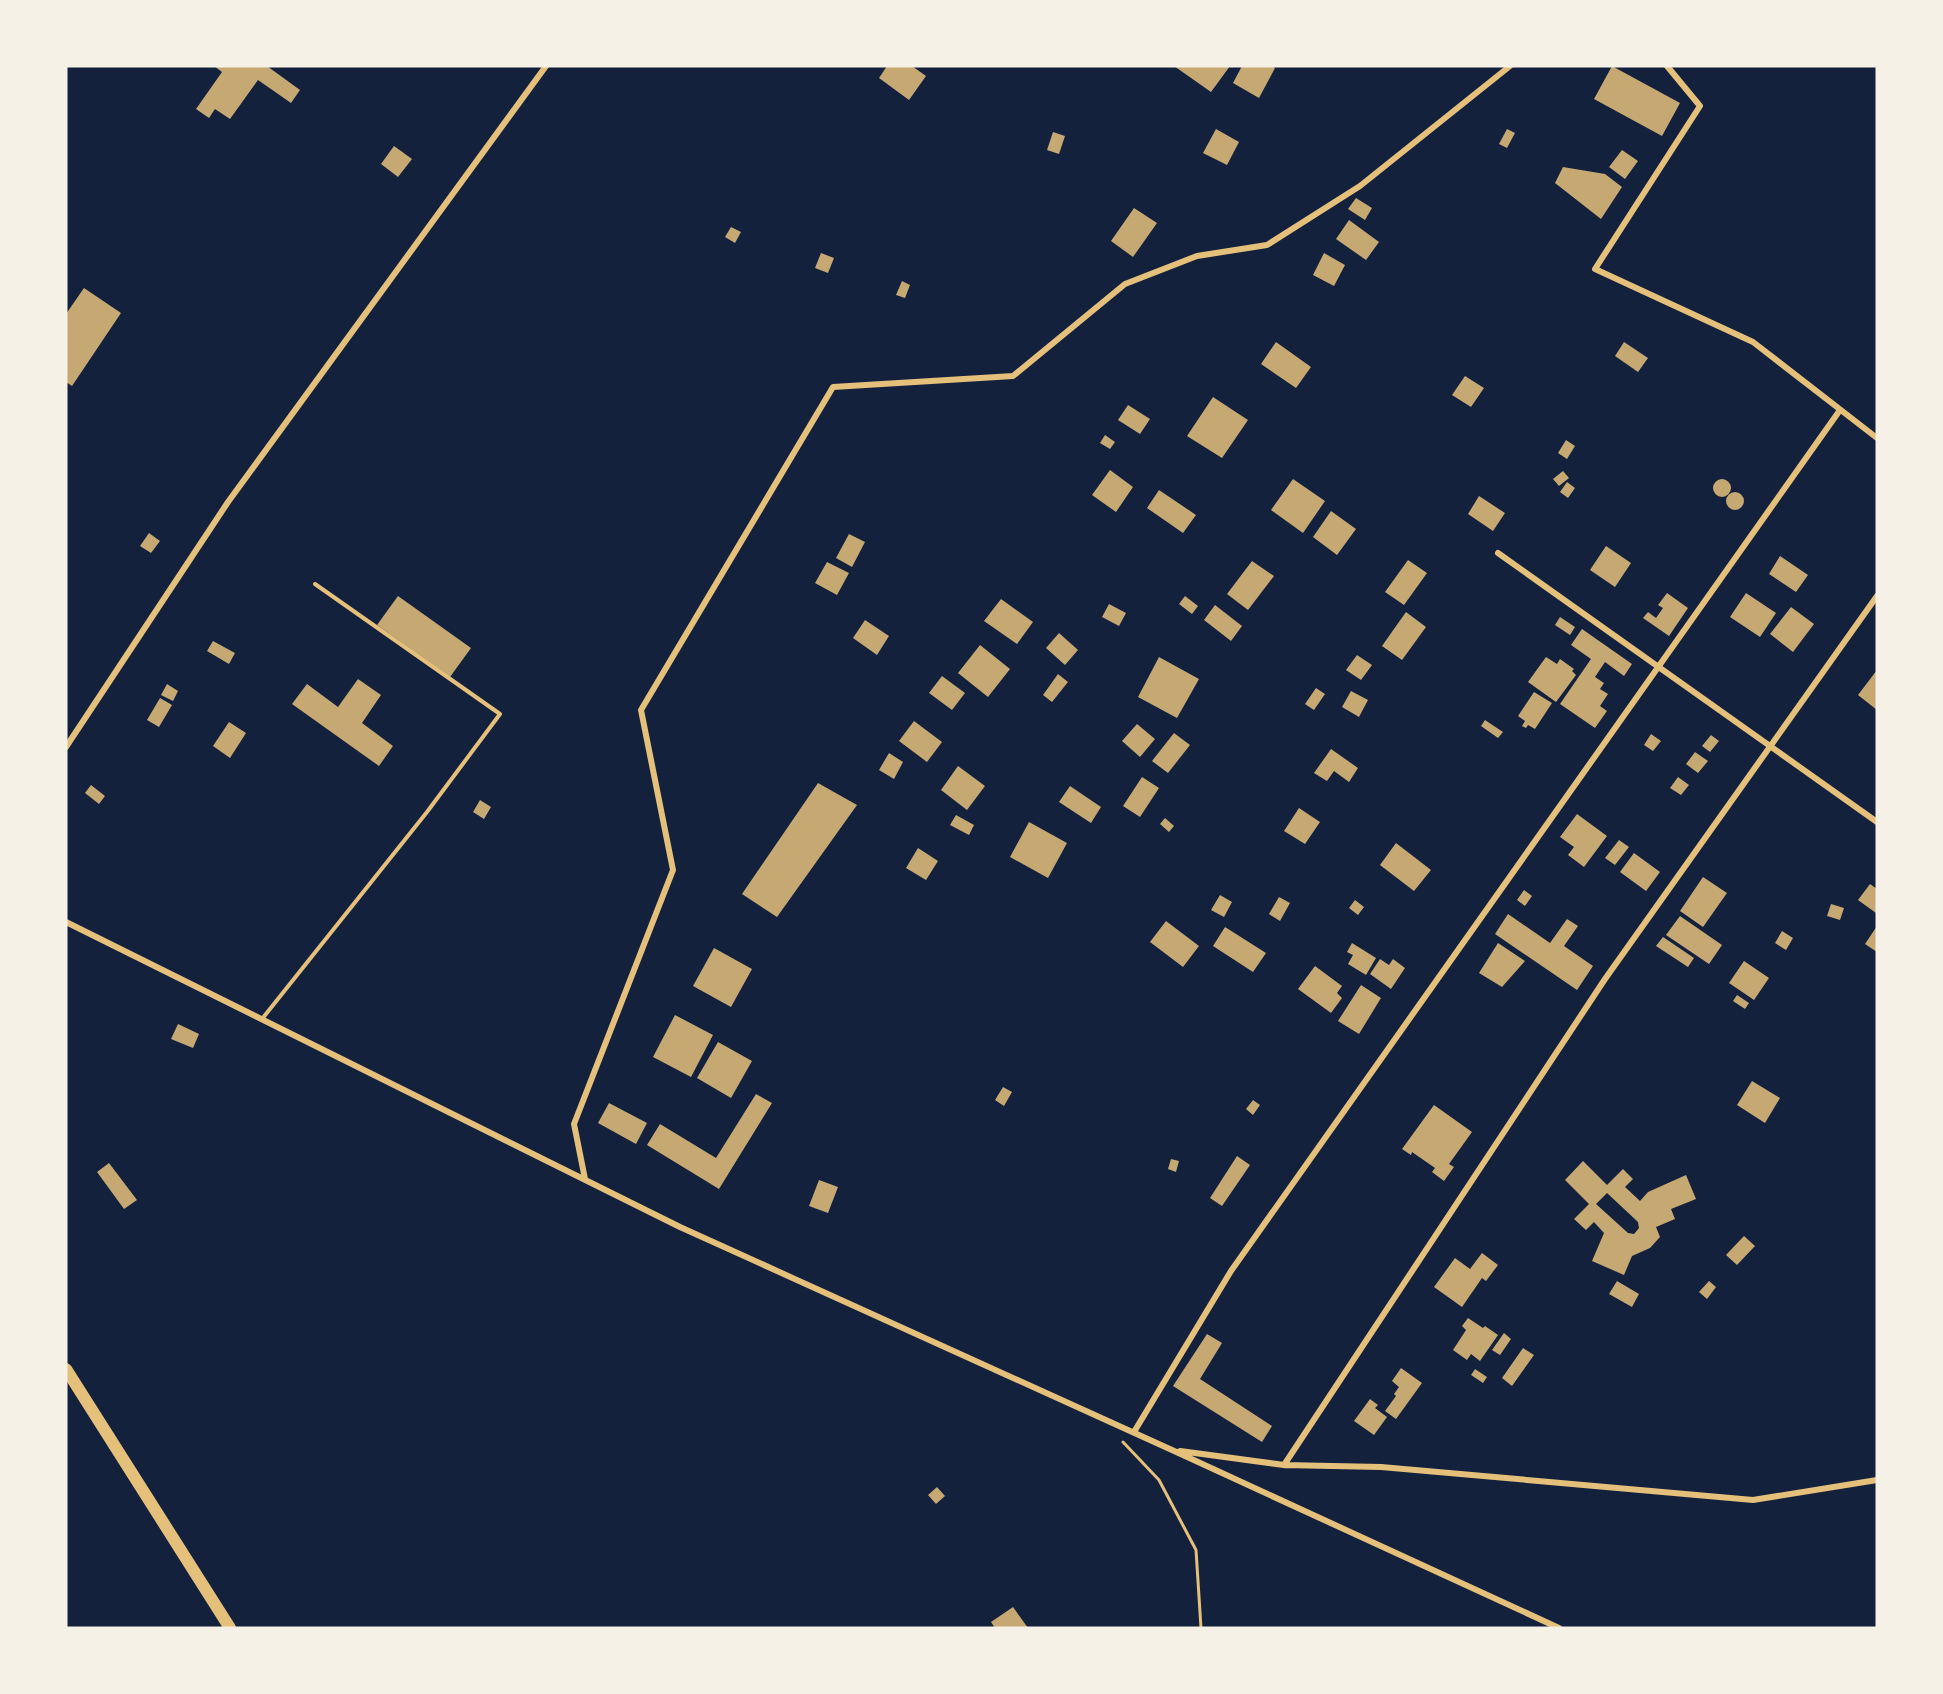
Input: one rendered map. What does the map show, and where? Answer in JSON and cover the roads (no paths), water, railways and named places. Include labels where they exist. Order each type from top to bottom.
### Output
[{"type":"main road","points":[[66,1369],[230,1628]]},
{"type":"street","points":[[66,747],[228,502],[546,66]]},
{"type":"street","points":[[585,1179],[574,1124],[673,870],[641,710],[832,387],[1013,376],[1125,284],[1197,256],[1267,245],[1360,186],[1510,66]]},
{"type":"street","points":[[1667,66],[1700,106],[1595,269],[1753,342],[1877,438]]},
{"type":"street","points":[[1134,1432],[1231,1271],[1840,410]]},
{"type":"street","points":[[1498,553],[1877,822]]},
{"type":"street","points":[[1284,1465],[1605,979],[1772,747],[1877,596]]},
{"type":"street","points":[[66,922],[680,1227],[1172,1449],[1559,1628]]},
{"type":"street","points":[[1172,1449],[1284,1465],[1381,1467],[1752,1500],[1877,1480]]},
{"type":"lane","points":[[262,1020],[427,813],[500,714],[315,584]]}]
